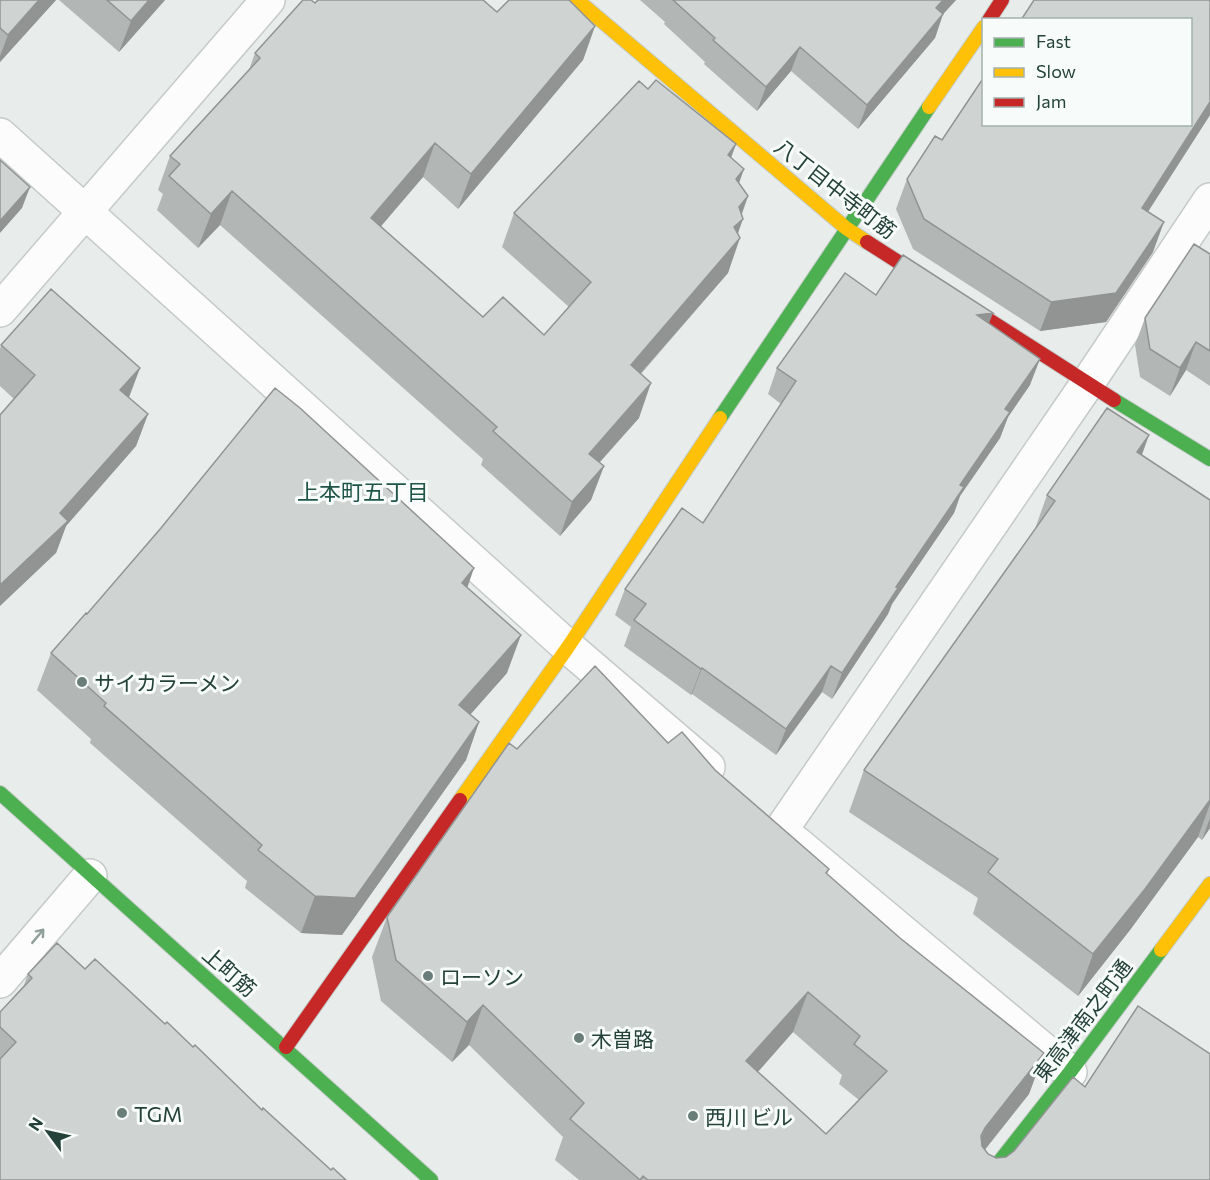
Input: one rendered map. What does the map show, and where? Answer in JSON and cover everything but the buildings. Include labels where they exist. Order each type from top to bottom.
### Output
[{"type":"street","points":[[0,310],[268,0]]},
{"type":"street","name":"八丁目中寺町筋","points":[[577,0],[846,228],[1087,384],[1210,459]]},
{"type":"street","points":[[989,18],[1002,0]]},
{"type":"street","points":[[285,1047],[568,647],[846,228],[982,30]]},
{"type":"street","points":[[0,135],[568,647],[728,785]]},
{"type":"street","points":[[781,830],[1087,384],[1210,200]]},
{"type":"street","name":"上町筋","points":[[0,793],[431,1180]]},
{"type":"street","points":[[755,807],[1070,1072]]},
{"type":"street","points":[[0,981],[90,876]]},
{"type":"street","name":"東高津南之町通","points":[[985,1180],[1070,1072],[1210,884]]},
{"type":"traffic: fast","points":[[720,418],[929,107]]},
{"type":"traffic: fast","points":[[1114,400],[1210,459]]},
{"type":"traffic: fast","points":[[0,793],[431,1180]]},
{"type":"traffic: fast","points":[[985,1180],[1070,1072],[1161,950]]},
{"type":"traffic: slow","points":[[577,0],[846,228],[867,242]]},
{"type":"traffic: slow","points":[[929,107],[982,30]]},
{"type":"traffic: slow","points":[[460,800],[568,647],[720,418]]},
{"type":"traffic: slow","points":[[1161,950],[1210,884]]},
{"type":"traffic: jam","points":[[990,18],[1002,0]]},
{"type":"traffic: jam","points":[[867,242],[1114,400]]},
{"type":"traffic: jam","points":[[286,1047],[460,800]]},
{"type":"place","name":"サイカラーメン","points":[[82,682]]},
{"type":"place","name":"ローソン","points":[[428,976]]},
{"type":"place","name":"木曽路","points":[[579,1038]]},
{"type":"place","name":"TGM","points":[[122,1113]]},
{"type":"place","name":"西川 ビル","points":[[693,1116]]},
{"type":"district","name":"上本町五丁目","points":[[363,491]]}]
